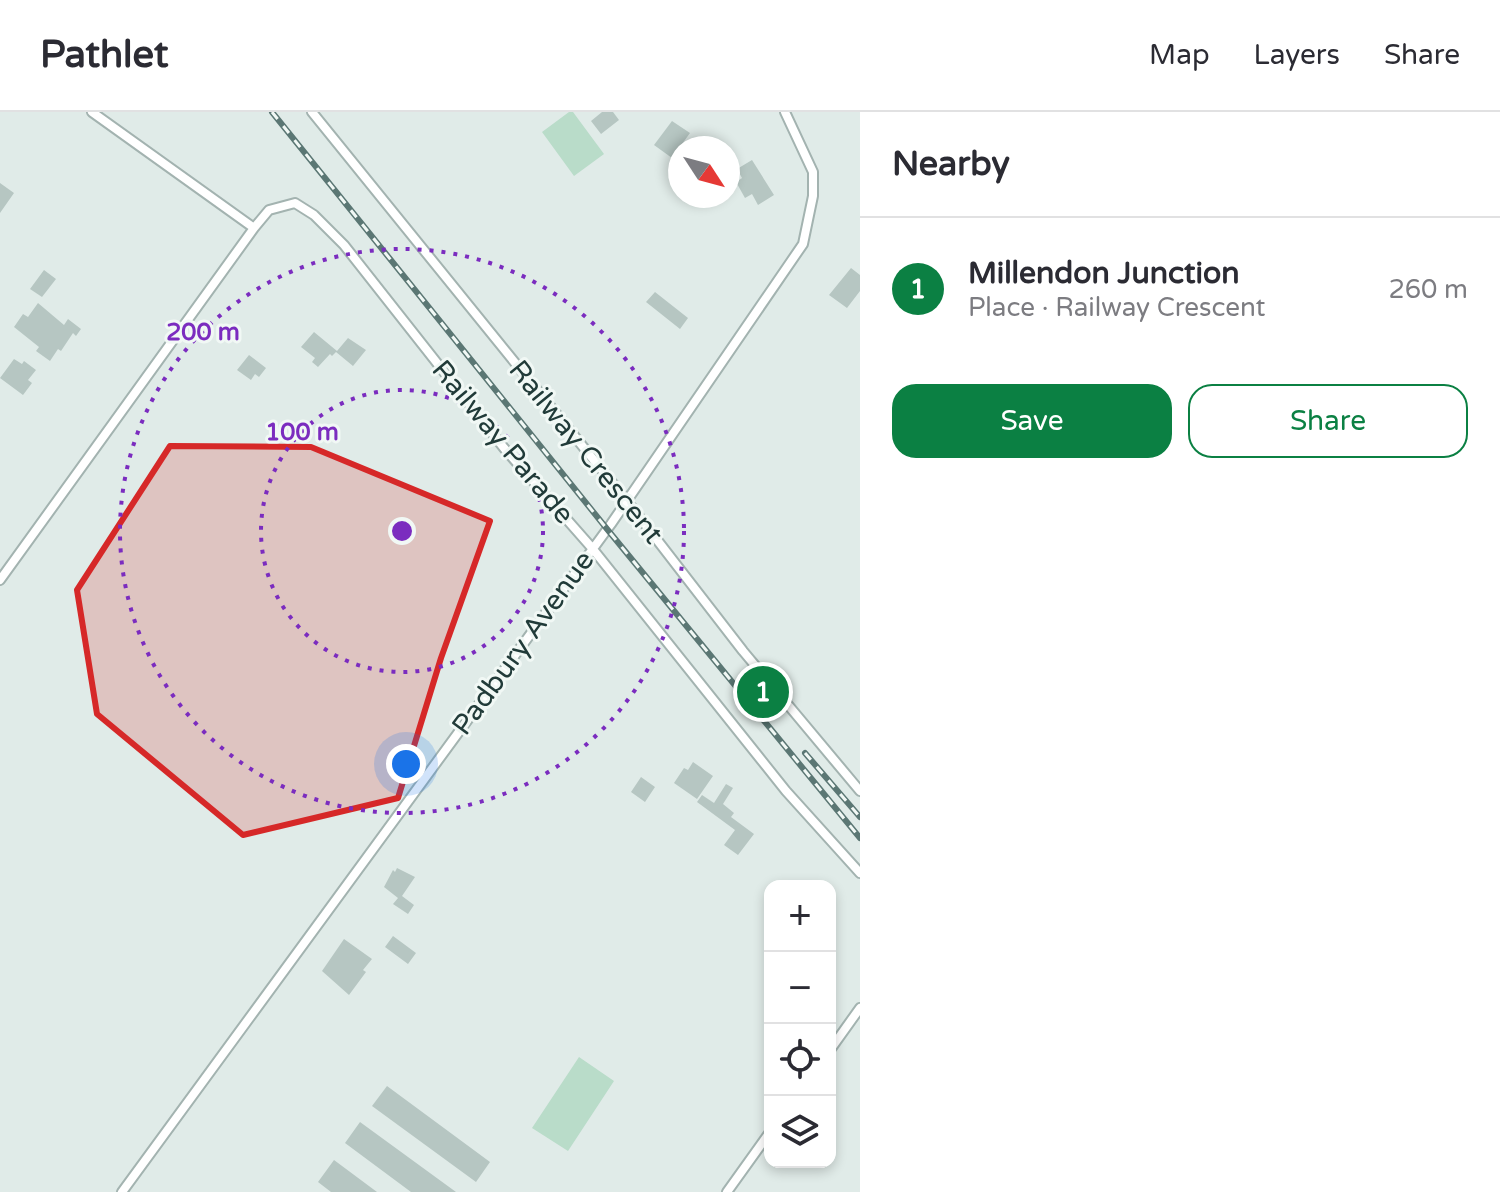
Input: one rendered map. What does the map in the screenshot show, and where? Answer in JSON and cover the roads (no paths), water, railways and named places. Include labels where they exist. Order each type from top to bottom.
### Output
[{"type":"street","points":[[92,112],[254,228]]},
{"type":"street","name":"Railway Crescent","points":[[312,112],[627,501],[743,651],[860,791]]},
{"type":"street","name":"Padbury Avenue","points":[[122,1192],[627,501],[803,244],[813,196],[813,172],[785,112]]},
{"type":"street","name":"Railway Parade","points":[[0,580],[254,228],[269,210],[295,203],[314,215],[344,245],[504,448],[592,548],[786,791],[860,873]]},
{"type":"street","points":[[836,1042],[860,1008]]},
{"type":"street","points":[[727,1192],[764,1140]]},
{"type":"railway","points":[[272,112],[860,838]]},
{"type":"railway","points":[[805,753],[860,817]]},
{"type":"place","name":"Millendon Junction","points":[[763,692]]}]
